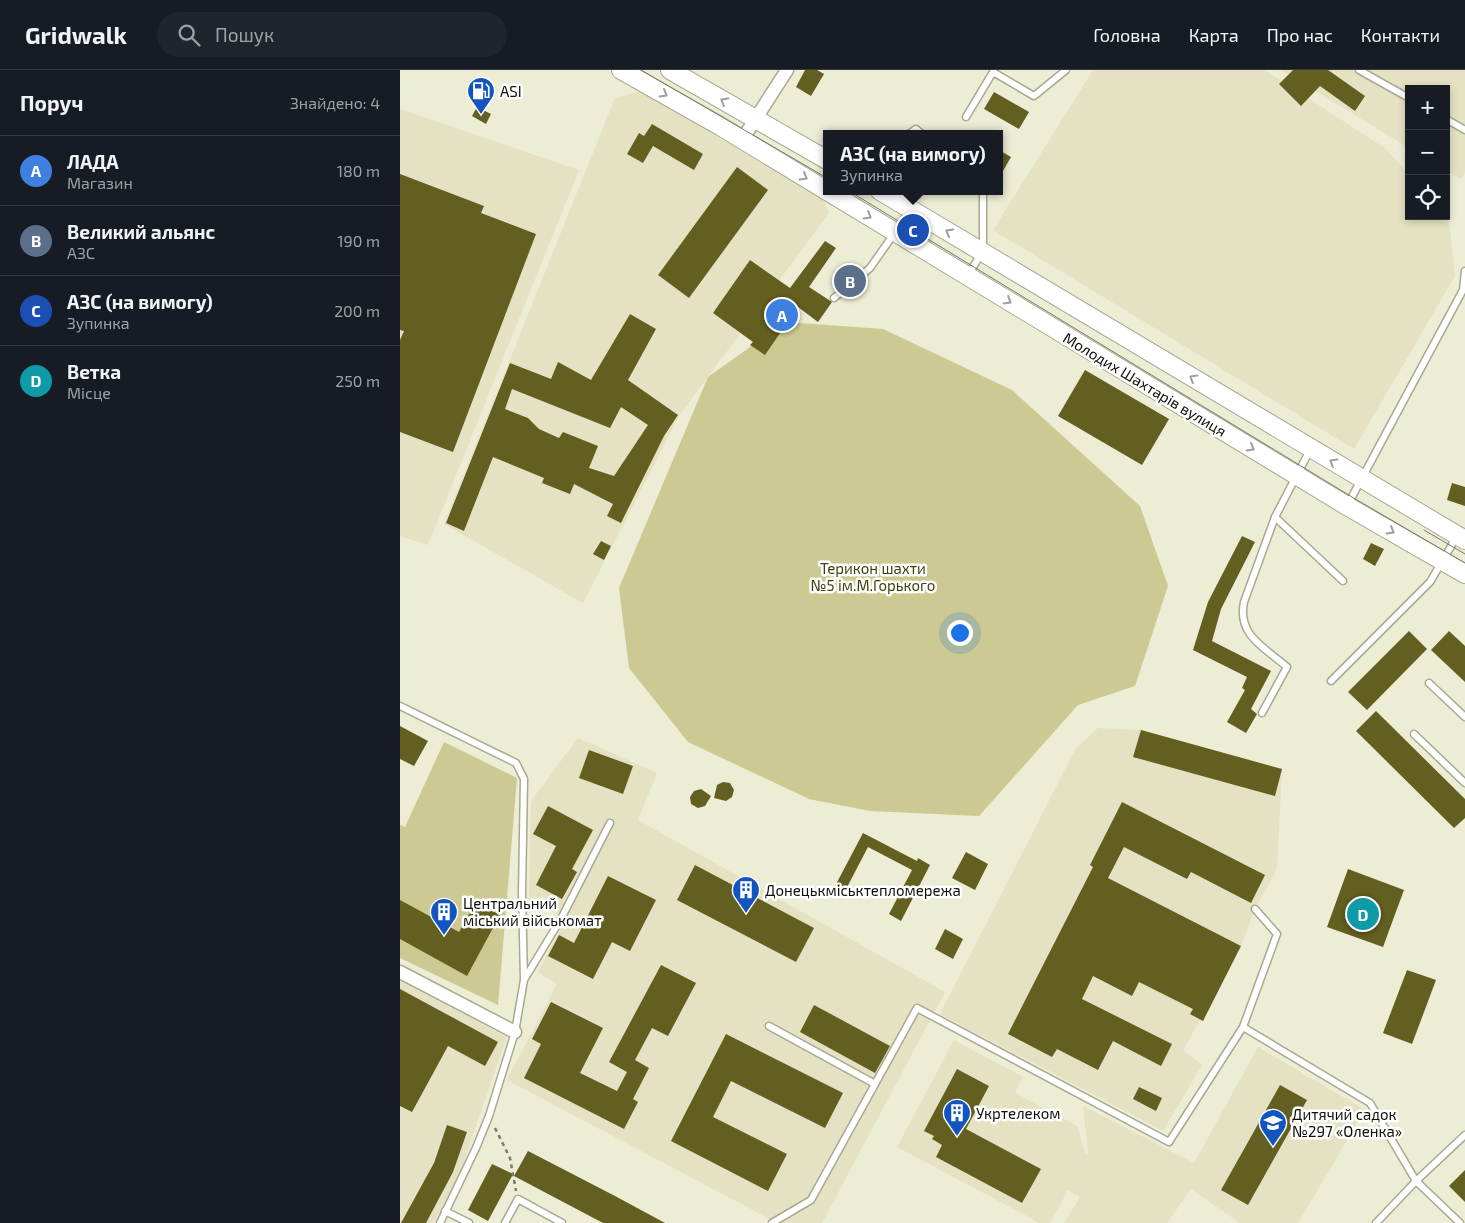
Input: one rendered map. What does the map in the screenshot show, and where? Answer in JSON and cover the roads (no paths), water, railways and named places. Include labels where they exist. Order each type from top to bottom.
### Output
[{"type":"main road","name":"Молодих Шахтарів вулиця","points":[[622,70],[823,187]]},
{"type":"main road","points":[[670,70],[823,158]]},
{"type":"main road","name":"Молодих Шахтарів вулиця","points":[[838,195],[895,233],[1347,506],[1465,574]]},
{"type":"main road","name":"Молодих Шахтарів вулиця","points":[[886,195],[1461,538]]},
{"type":"street","points":[[742,140],[787,70]]},
{"type":"street","points":[[400,972],[515,1032]]},
{"type":"lane","points":[[966,117],[993,72],[1034,96],[1066,70]]},
{"type":"lane","points":[[1359,70],[1405,96]]},
{"type":"lane","points":[[1450,122],[1465,130]]},
{"type":"lane","points":[[968,276],[983,251],[982,195]]},
{"type":"lane","points":[[834,298],[870,268],[910,210]]},
{"type":"lane","points":[[1347,506],[1463,290],[1465,272]]},
{"type":"lane","points":[[1262,713],[1286,667],[1253,639],[1244,627],[1242,614],[1244,602],[1275,517],[1310,449]]},
{"type":"lane","points":[[1275,517],[1343,581]]},
{"type":"lane","points":[[1331,681],[1430,582],[1442,560],[1461,538]]},
{"type":"lane","points":[[1429,683],[1465,717]]},
{"type":"lane","points":[[400,706],[516,763],[524,779],[522,893],[524,980],[515,1032],[489,1116],[476,1148],[440,1223]]},
{"type":"lane","points":[[1414,734],[1465,783]]},
{"type":"lane","points":[[524,980],[562,917],[610,824]]},
{"type":"lane","points":[[772,1223],[811,1200],[917,1008],[1169,1142],[1243,1027],[1277,934],[1255,909]]},
{"type":"lane","points":[[769,1026],[875,1084]]},
{"type":"lane","points":[[1243,1027],[1370,1103],[1416,1181],[1460,1223]]},
{"type":"lane","points":[[1376,1223],[1416,1181],[1465,1135]]},
{"type":"lane","points":[[505,1223],[518,1200],[562,1223]]},
{"type":"lane","points":[[445,1211],[469,1223]]},
{"type":"tram line","points":[[641,70],[823,176]]},
{"type":"tram line","points":[[856,195],[1352,497],[1465,563]]},
{"type":"tram line","points":[[1424,530],[1465,554]]},
{"type":"place","name":"ASI","points":[[481,115]]},
{"type":"place","name":"АЗС (на вимогу)","points":[[913,230]]},
{"type":"place","name":"Великий альянс","points":[[850,281]]},
{"type":"place","name":"ЛАДА","points":[[782,315]]},
{"type":"place","name":"Донецькміськтепломережа","points":[[746,914]]},
{"type":"place","name":"Ветка","points":[[1363,914]]},
{"type":"place","name":"Центральний міський військомат","points":[[444,936]]},
{"type":"place","name":"Укртелеком","points":[[957,1137]]},
{"type":"place","name":"Дитячий садок №297 «Оленка»","points":[[1273,1147]]},
{"type":"park label","name":"Терикон шахти №5 ім.М.Горького","points":[[873,576]]}]
